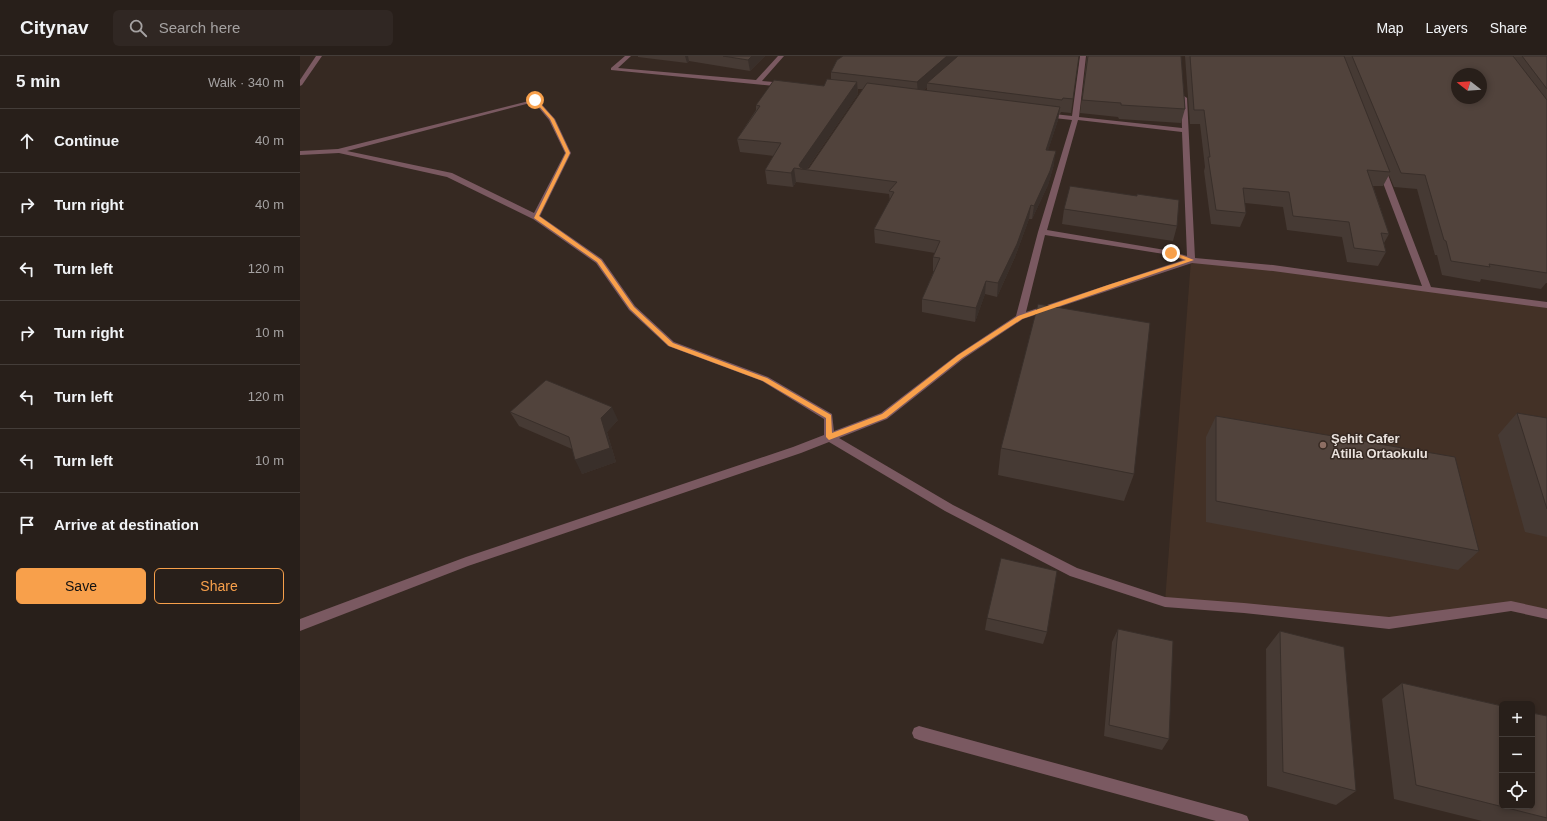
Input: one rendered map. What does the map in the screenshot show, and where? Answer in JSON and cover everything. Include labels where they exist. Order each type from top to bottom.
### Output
[{"type":"street","points":[[300,84],[319,56]]},
{"type":"street","points":[[628,56],[613,69],[788,85]]},
{"type":"street","points":[[758,82],[781,56]]},
{"type":"street","points":[[1020,317],[1042,232],[1075,119],[1084,56]]},
{"type":"street","points":[[1183,94],[1186,130],[1191,260]]},
{"type":"street","points":[[300,153],[339,151],[535,100],[552,119],[568,153],[536,217]]},
{"type":"street","points":[[1036,114],[1186,130]]},
{"type":"street","points":[[339,151],[449,175],[536,217],[599,261],[632,308],[671,344],[765,379],[829,417],[829,437]]},
{"type":"street","points":[[1377,158],[1428,288]]},
{"type":"street","points":[[1042,232],[1171,253],[1191,260],[1273,268],[1547,304]]},
{"type":"street","points":[[300,625],[466,562],[797,450],[884,416],[960,357],[1020,317],[1191,260]]},
{"type":"street","points":[[829,437],[949,508],[1074,572],[1165,602],[1244,608],[1389,623],[1510,606],[1547,614]]},
{"type":"street","points":[[919,732],[1242,821]]},
{"type":"shaded area","name":"Şehit Cafer Atilla Ortaokulu","points":[[1191,260],[1547,305],[1547,614],[1511,606],[1389,623],[1165,602]]},
{"type":"building","points":[[723,56],[752,56],[748,60]]},
{"type":"building","points":[[843,56],[947,56],[917,82],[831,72],[837,60]]},
{"type":"building","points":[[958,56],[1079,56],[1073,99],[1063,98],[1062,100],[927,83]]},
{"type":"building","points":[[1088,56],[1181,56],[1185,109],[1121,105],[1121,103],[1082,100]]},
{"type":"building","points":[[1190,56],[1344,56],[1390,172],[1367,170],[1389,234],[1381,233],[1386,252],[1354,248],[1349,222],[1293,216],[1289,192],[1243,188],[1246,213],[1216,210],[1208,157],[1210,157],[1204,110],[1194,110]]},
{"type":"building","points":[[1352,56],[1513,56],[1547,100],[1547,273],[1489,264],[1490,267],[1451,261],[1425,175],[1401,173]]},
{"type":"building","points":[[1522,56],[1547,56],[1547,89]]},
{"type":"building","points":[[827,79],[857,82],[799,165],[804,169],[809,168],[867,83],[1060,107],[1046,150],[1056,151],[1050,171],[1034,206],[1031,205],[1017,244],[998,283],[986,281],[976,308],[922,299],[940,258],[933,257],[940,241],[874,229],[894,192],[889,191],[897,182],[794,168],[791,173],[765,170],[781,143],[737,139],[760,106],[756,105],[774,80],[824,86]]},
{"type":"building","points":[[1070,186],[1137,196],[1137,194],[1179,200],[1177,226],[1064,209]]},
{"type":"building","points":[[1038,304],[1150,323],[1134,474],[1001,448]]},
{"type":"building","points":[[546,380],[612,407],[601,418],[610,448],[575,460],[569,437],[510,412]]},
{"type":"building","points":[[1517,413],[1547,418],[1547,509]]},
{"type":"building","name":"Şehit Cafer Atilla Ortaokulu","points":[[1216,416],[1455,457],[1479,551],[1216,501]]},
{"type":"building","points":[[1001,558],[1057,571],[1047,632],[987,618]]},
{"type":"building","points":[[1118,629],[1173,641],[1169,739],[1109,725]]},
{"type":"building","points":[[1280,631],[1344,647],[1356,791],[1283,772]]},
{"type":"building","points":[[1402,683],[1499,705],[1499,806],[1416,785]]},
{"type":"building","points":[[1535,714],[1547,716],[1547,818],[1511,809],[1535,809]]},
{"type":"place","name":"Şehit Cafer Atilla Ortaokulu","points":[[1323,445]]},
{"type":"route","points":[[535,100],[552,119],[568,153],[536,217],[599,261],[632,308],[671,344],[765,379],[829,417],[829,437],[884,416],[960,357],[1020,317],[1191,260],[1171,253]]}]
